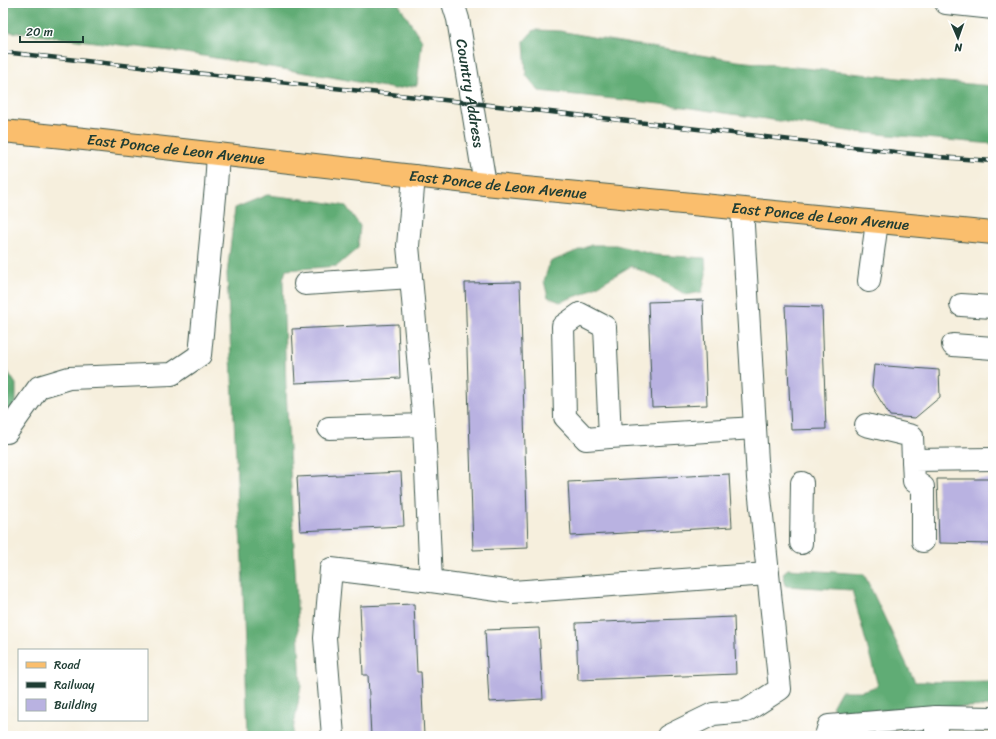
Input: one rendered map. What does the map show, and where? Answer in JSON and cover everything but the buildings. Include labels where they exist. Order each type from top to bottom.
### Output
[{"type":"main road","name":"East Ponce de Leon Avenue","points":[[3,131],[485,184],[993,233]]},
{"type":"street","name":"Country Address","points":[[453,3],[458,19],[485,184]]},
{"type":"street","points":[[946,3],[993,8]]},
{"type":"street","points":[[3,432],[7,432],[38,387],[69,378],[172,374],[200,355],[218,154]]},
{"type":"street","points":[[414,176],[408,246],[424,425],[431,581]]},
{"type":"street","points":[[668,736],[713,714],[746,711],[780,689],[758,478],[742,209]]},
{"type":"street","points":[[869,280],[877,222]]},
{"type":"street","points":[[304,284],[411,277]]},
{"type":"street","points":[[961,306],[993,307]]},
{"type":"street","points":[[610,437],[605,327],[580,314],[563,326],[565,417],[586,439],[755,428]]},
{"type":"street","points":[[953,345],[993,348]]},
{"type":"street","points":[[329,428],[424,425]]},
{"type":"street","points":[[866,425],[912,436],[914,481],[923,487],[923,541]]},
{"type":"street","points":[[913,460],[993,460]]},
{"type":"street","points":[[802,483],[802,543]]},
{"type":"street","points":[[333,736],[325,638],[331,569],[512,592],[768,574]]},
{"type":"street","points":[[826,736],[829,726],[936,726],[993,718]]},
{"type":"green space","points":[[3,3],[398,3],[422,41],[417,85],[395,89],[179,52],[3,31]]},
{"type":"green space","points":[[534,30],[560,31],[737,61],[908,79],[993,86],[993,144],[855,132],[670,105],[539,91],[526,75],[524,41]]},
{"type":"green space","points":[[267,195],[312,200],[346,206],[360,226],[358,248],[337,266],[286,270],[283,280],[286,389],[301,686],[292,736],[248,736],[242,561],[227,274],[235,208]]},
{"type":"green space","points":[[591,245],[616,245],[655,255],[705,258],[706,274],[702,292],[686,295],[656,277],[631,266],[585,293],[560,302],[548,297],[544,281],[550,262]]},
{"type":"green space","points":[[3,366],[16,384],[16,412],[3,435]]},
{"type":"green space","points":[[788,569],[864,574],[915,682],[993,681],[993,706],[838,712],[832,707],[841,691],[861,691],[878,686],[852,590],[786,586],[783,573]]},
{"type":"railway","points":[[3,52],[472,103],[939,157],[993,161]]}]
